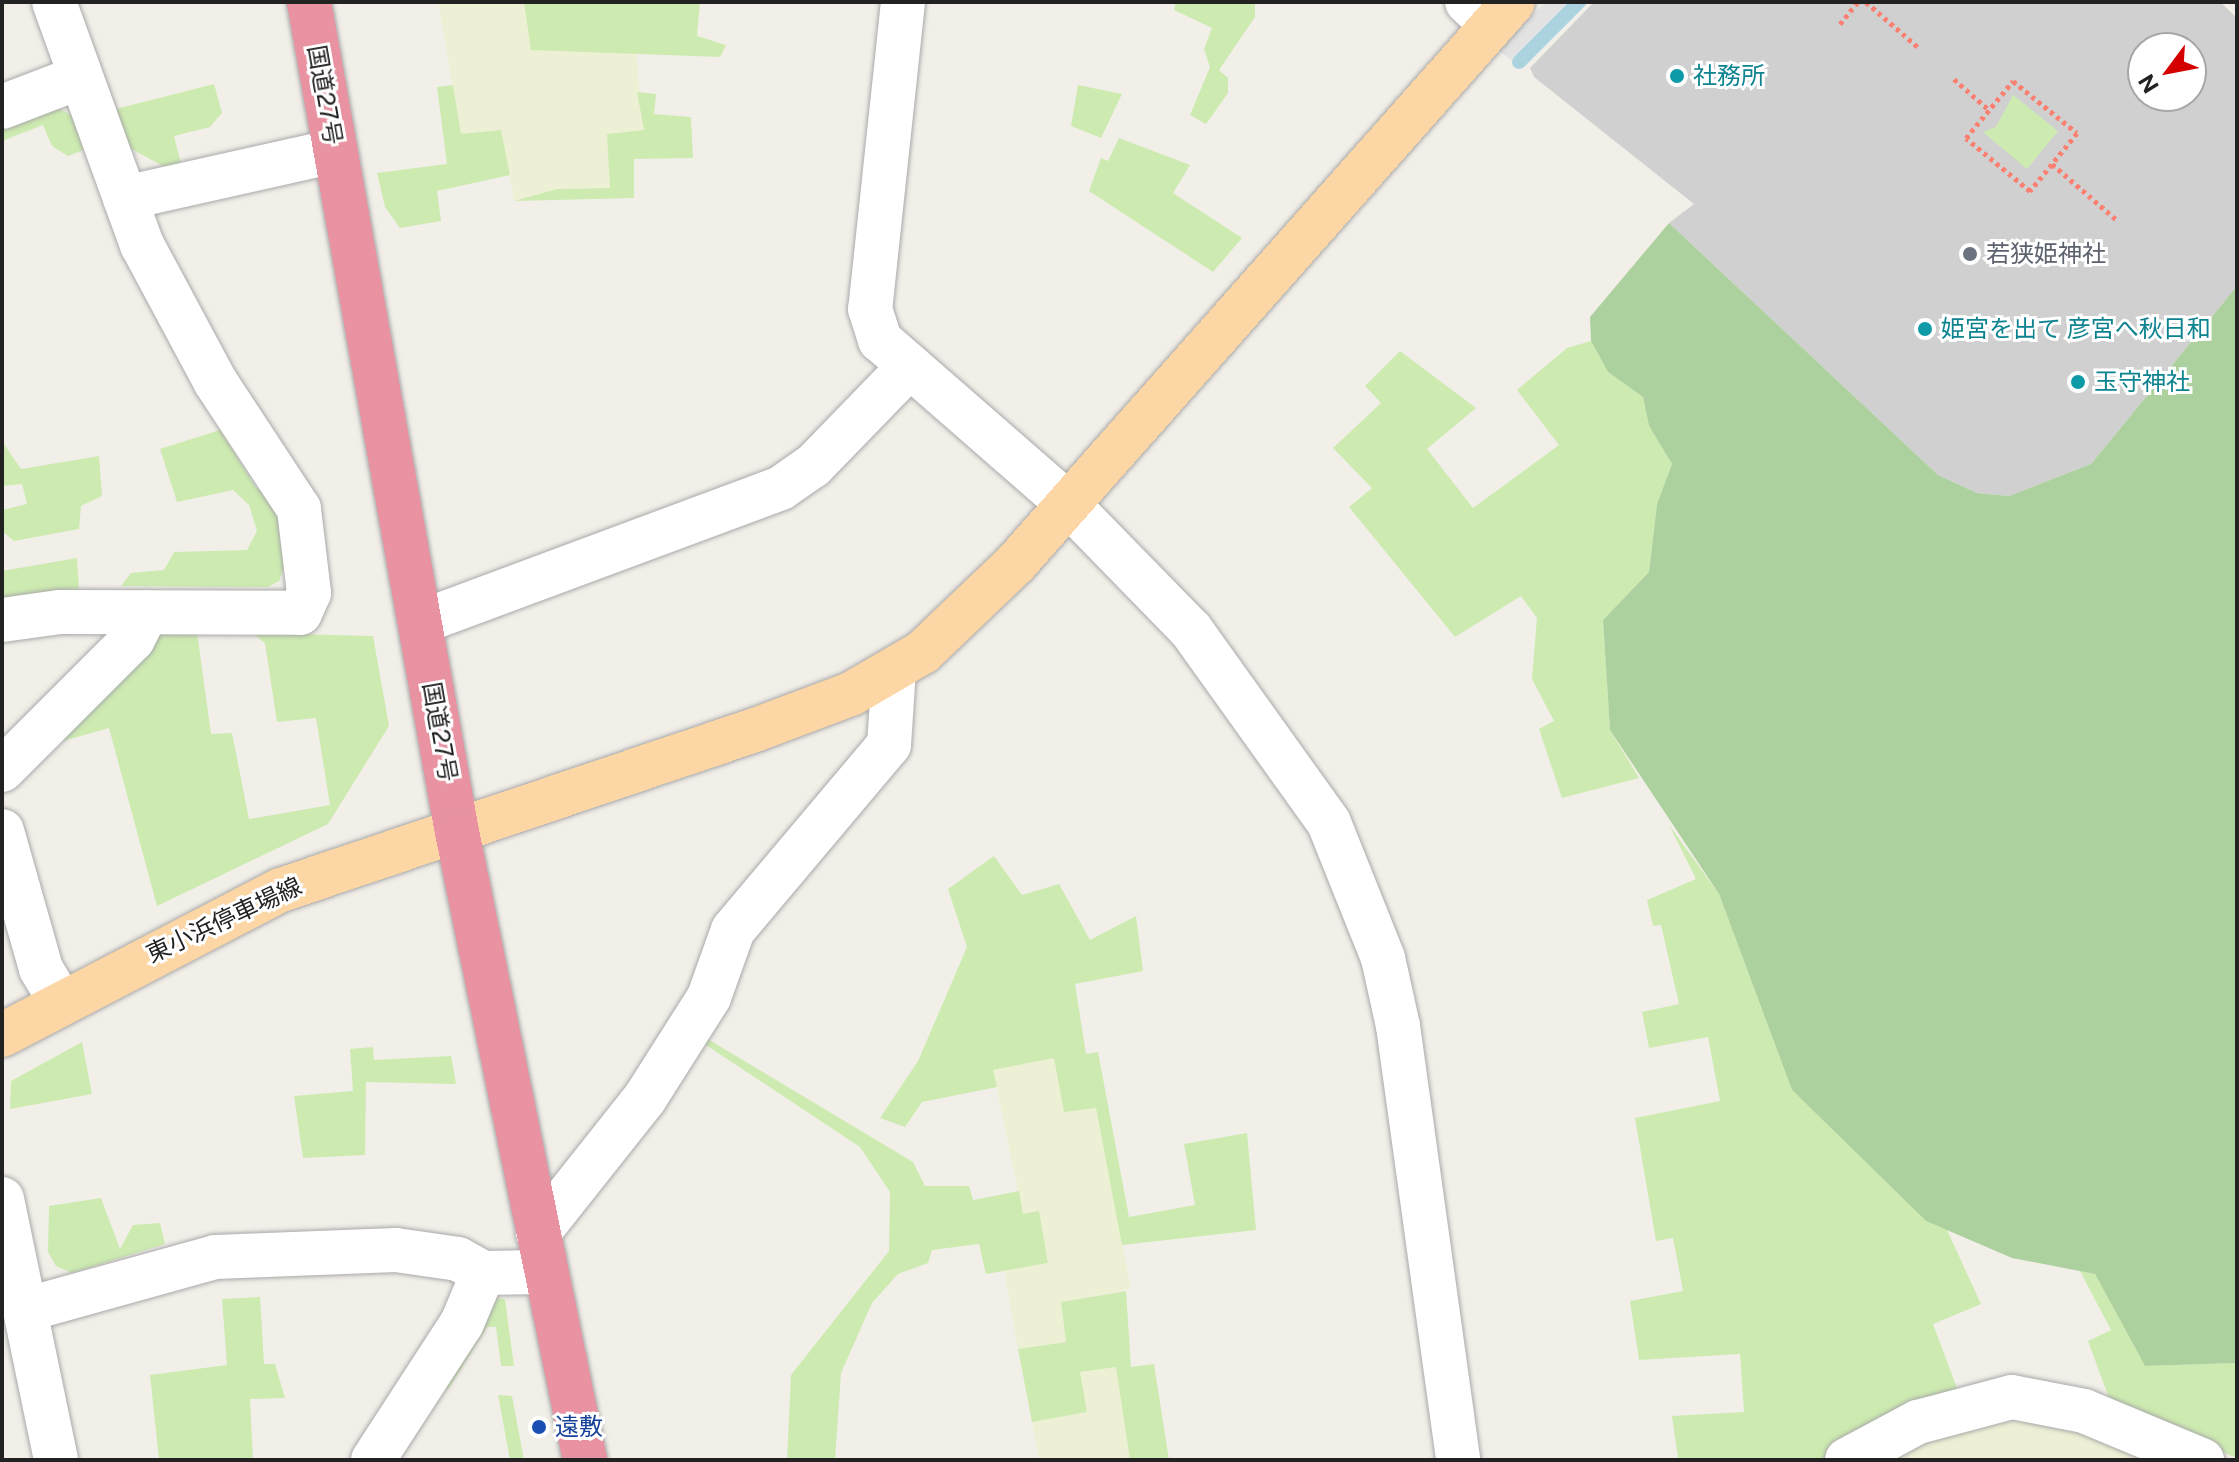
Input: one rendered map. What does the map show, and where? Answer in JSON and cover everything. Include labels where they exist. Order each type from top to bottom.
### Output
[{"type":"highway","name":"国道27号","points":[[309,2],[457,832],[585,1460]]},
{"type":"main road","name":"東小浜停車場線","points":[[2,1035],[60,1001],[281,890],[755,730],[894,670],[952,629],[1066,502],[1491,10]]},
{"type":"street","points":[[2,620],[147,612],[300,613],[309,593],[299,509],[268,470],[176,312],[125,198],[54,2]]},
{"type":"street","points":[[903,2],[870,309],[880,340],[1066,502],[1191,630],[1249,705],[1329,823],[1361,894],[1383,958],[1414,1114],[1458,1460]]},
{"type":"street","points":[[2,107],[80,77]]},
{"type":"street","points":[[125,198],[335,151]]},
{"type":"street","points":[[421,622],[781,488],[813,466],[910,366]]},
{"type":"street","points":[[2,770],[133,639],[147,612]]},
{"type":"street","points":[[373,1460],[462,1323],[483,1273],[542,1252],[709,997],[733,930],[889,745],[894,670]]},
{"type":"street","points":[[2,831],[41,969],[60,1001]]},
{"type":"street","points":[[2,1199],[20,1320],[56,1460]]},
{"type":"street","points":[[20,1320],[215,1257],[396,1250],[458,1259],[483,1273]]},
{"type":"street","points":[[1847,1460],[1918,1422],[2012,1397],[2084,1411],[2202,1460]]},
{"type":"path","points":[[1840,24],[1858,2]]},
{"type":"path","points":[[1866,2],[1920,49]]},
{"type":"path","points":[[1954,79],[1989,110]]},
{"type":"path","points":[[2013,81],[2077,133],[2030,191],[1966,138],[1989,110],[2013,81]]},
{"type":"path","points":[[2052,164],[2118,221]]},
{"type":"shaded area","points":[[1546,2],[1570,2],[1511,60],[1498,50]]},
{"type":"shaded area","name":"若狭姫神社","points":[[1594,2],[2220,2],[2237,18],[2237,286],[2091,464],[2009,496],[1977,493],[1938,475],[1669,223],[1694,204],[1534,77],[1530,68]]},
{"type":"green space","points":[[438,2],[524,2],[532,50],[636,52],[644,131],[610,188],[557,189],[514,201],[501,130],[461,134]]},
{"type":"green space","points":[[524,2],[700,2],[697,36],[726,45],[720,57],[531,50]]},
{"type":"green space","points":[[1176,2],[1255,2],[1255,17],[1219,70],[1228,78],[1228,93],[1206,124],[1190,115],[1210,67],[1204,49],[1212,28],[1174,10]]},
{"type":"green space","points":[[214,84],[222,113],[210,127],[174,136],[181,164],[165,167],[124,145],[112,110]]},
{"type":"green space","points":[[453,85],[461,134],[501,130],[510,175],[437,191],[441,221],[400,228],[385,207],[377,173],[447,164],[437,87]]},
{"type":"green space","points":[[1078,85],[1122,94],[1101,138],[1071,126]]},
{"type":"green space","points":[[637,92],[656,94],[654,114],[691,117],[693,158],[634,159],[634,198],[514,201],[557,189],[610,188],[607,134],[644,130]]},
{"type":"green space","points":[[2013,95],[2058,131],[2027,169],[1983,132],[1996,127]]},
{"type":"green space","points":[[52,105],[77,118],[89,148],[68,156],[52,146],[43,125],[2,141],[2,124]]},
{"type":"green space","points":[[1119,138],[1190,165],[1173,193],[1242,238],[1213,272],[1089,191],[1101,158],[1108,161]]},
{"type":"green space","points":[[1669,223],[1938,475],[1977,493],[2009,496],[2091,464],[2237,286],[2237,1363],[2145,1366],[2095,1274],[2012,1258],[1926,1221],[1792,1090],[1719,894],[1610,730],[1603,620],[1649,572],[1657,504],[1672,464],[1649,426],[1643,397],[1608,372],[1591,341],[1590,317]]},
{"type":"green space","points":[[1591,341],[1608,372],[1643,397],[1649,426],[1672,464],[1657,504],[1649,572],[1603,620],[1610,730],[1639,778],[1562,798],[1539,729],[1554,721],[1532,679],[1537,618],[1521,596],[1455,637],[1349,507],[1372,488],[1333,448],[1381,403],[1365,386],[1400,351],[1476,408],[1427,449],[1473,508],[1559,445],[1517,390],[1567,348]]},
{"type":"green space","points":[[220,430],[255,486],[277,505],[285,565],[279,581],[268,587],[121,586],[131,573],[164,570],[174,552],[247,550],[257,531],[249,505],[233,490],[177,502],[160,449]]},
{"type":"green space","points":[[2,441],[21,469],[99,456],[102,496],[81,506],[79,529],[14,541],[2,531],[2,510],[27,504],[22,484],[2,486]]},
{"type":"green space","points":[[77,558],[79,589],[2,599],[2,571]]},
{"type":"green space","points":[[156,630],[197,632],[211,734],[232,733],[249,819],[330,805],[316,718],[277,722],[265,643],[252,633],[373,636],[389,726],[328,824],[157,906],[109,728],[45,746]]},
{"type":"green space","points":[[1669,825],[1719,894],[1792,1090],[1926,1221],[1947,1230],[1981,1304],[1933,1324],[1961,1399],[1833,1460],[1678,1458],[1672,1416],[1744,1412],[1740,1354],[1639,1360],[1630,1301],[1683,1291],[1673,1238],[1656,1241],[1635,1118],[1720,1101],[1708,1037],[1649,1048],[1642,1012],[1679,1004],[1661,925],[1653,926],[1647,900],[1696,879]]},
{"type":"green space","points":[[994,856],[1022,895],[1059,884],[1090,940],[1136,916],[1143,971],[1075,984],[1086,1054],[1098,1052],[1129,1217],[1195,1205],[1184,1144],[1247,1133],[1256,1230],[1122,1245],[1096,1108],[1064,1112],[1054,1058],[993,1070],[997,1087],[922,1102],[905,1127],[880,1118],[918,1061],[967,947],[948,889]]},
{"type":"green space","points":[[706,1038],[913,1162],[925,1186],[969,1186],[973,1200],[1019,1191],[1023,1214],[1039,1211],[1048,1263],[986,1274],[979,1244],[932,1250],[928,1263],[898,1274],[872,1303],[841,1373],[835,1460],[787,1460],[791,1375],[889,1251],[890,1192],[860,1147],[703,1043]]},
{"type":"green space","points":[[82,1042],[92,1094],[10,1109],[11,1081]]},
{"type":"green space","points":[[373,1047],[374,1060],[451,1056],[456,1084],[366,1082],[365,1155],[303,1158],[294,1096],[353,1091],[350,1049]]},
{"type":"green space","points":[[1054,1058],[1096,1107],[1131,1289],[1061,1302],[1066,1342],[1018,1349],[1004,1271],[1048,1263],[1039,1211],[1023,1215],[993,1070]]},
{"type":"green space","points":[[101,1198],[120,1249],[133,1225],[160,1223],[165,1244],[72,1273],[56,1266],[48,1252],[49,1206]]},
{"type":"green space","points":[[2080,1271],[2095,1274],[2145,1366],[2237,1363],[2237,1458],[2113,1409],[2088,1341],[2111,1330]]},
{"type":"green space","points":[[1126,1291],[1131,1367],[1154,1364],[1169,1460],[1130,1460],[1116,1367],[1080,1372],[1087,1412],[1032,1422],[1018,1349],[1066,1342],[1061,1302]]},
{"type":"green space","points":[[260,1297],[264,1364],[275,1364],[285,1398],[250,1399],[253,1460],[159,1460],[150,1375],[227,1365],[222,1299]]},
{"type":"green space","points":[[489,1299],[505,1299],[514,1366],[501,1366],[496,1327],[487,1327],[448,1390],[437,1382]]},
{"type":"green space","points":[[1117,1367],[1130,1460],[1039,1460],[1032,1422],[1087,1412],[1079,1371]]},
{"type":"green space","points":[[498,1395],[512,1396],[524,1460],[510,1460]]},
{"type":"green space","points":[[2015,1420],[2085,1435],[2143,1460],[1882,1460],[1965,1427]]},
{"type":"waterway","points":[[1519,62],[1579,2]]},
{"type":"place","name":"社務所","points":[[1677,76]]},
{"type":"place","name":"若狭姫神社","points":[[1970,254]]},
{"type":"place","name":"姫宮を出て 彦宮へ秋日和","points":[[1925,329]]},
{"type":"place","name":"玉守神社","points":[[2078,382]]},
{"type":"place","name":"遠敷","points":[[539,1427]]}]
